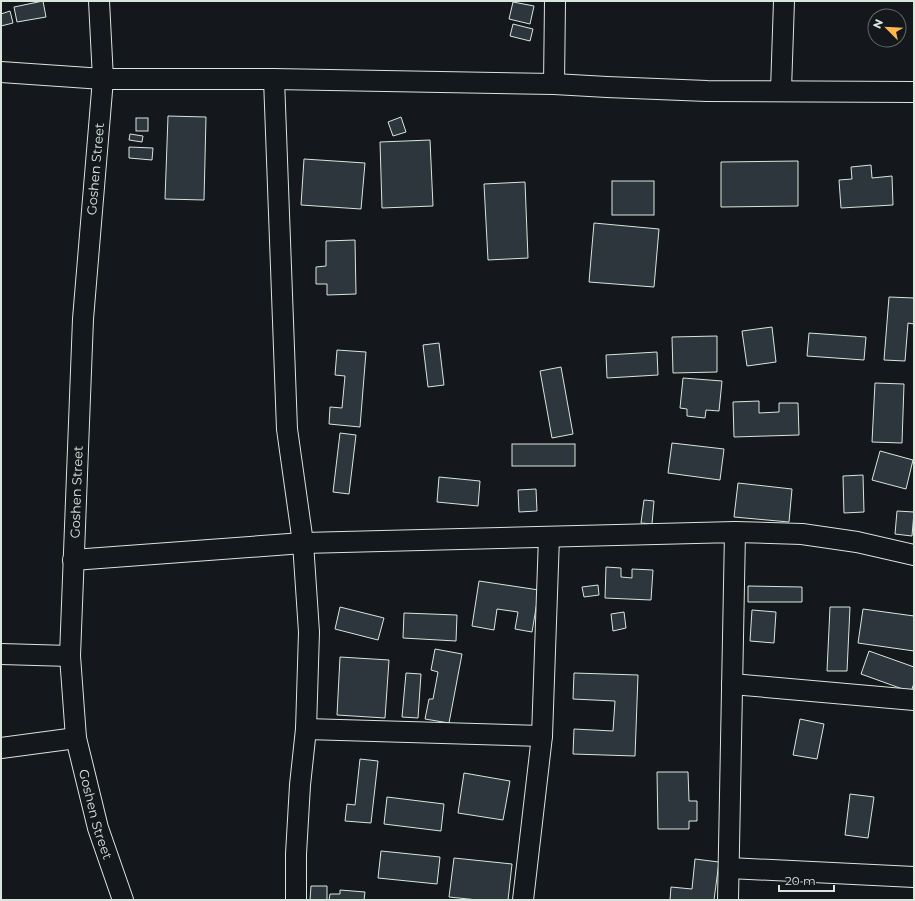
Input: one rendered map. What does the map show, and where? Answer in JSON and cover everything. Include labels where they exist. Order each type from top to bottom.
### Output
[{"type":"street","name":"Goshen Street","points":[[99,1],[103,79],[83,320],[70,656],[76,738],[98,828],[123,900]]},
{"type":"street","points":[[554,84],[555,1]]},
{"type":"street","points":[[781,90],[784,1]]},
{"type":"street","points":[[1,72],[103,79],[274,79],[554,84],[607,88],[706,91],[781,90],[914,92]]},
{"type":"street","points":[[274,79],[287,429],[303,543],[309,632],[306,729],[300,785],[297,839],[296,900]]},
{"type":"street","points":[[73,560],[303,543],[735,532],[802,534],[857,542],[914,555]]},
{"type":"street","points":[[728,900],[735,532]]},
{"type":"street","points":[[523,900],[542,736],[549,537]]},
{"type":"street","points":[[1,654],[70,656]]},
{"type":"street","points":[[732,684],[914,700]]},
{"type":"street","points":[[306,729],[542,736]]},
{"type":"street","points":[[1,748],[76,738]]},
{"type":"street","points":[[729,868],[914,877]]},
{"type":"building","points":[[43,1],[46,17],[17,22],[14,7]]},
{"type":"building","points":[[513,2],[534,6],[530,24],[509,19]]},
{"type":"building","points":[[10,11],[13,23],[1,26],[1,14]]},
{"type":"building","points":[[513,24],[533,29],[530,41],[510,36]]},
{"type":"building","points":[[168,116],[206,117],[204,200],[165,199]]},
{"type":"building","points":[[401,117],[406,132],[393,136],[388,122]]},
{"type":"building","points":[[136,118],[148,118],[148,131],[136,131]]},
{"type":"building","points":[[130,134],[143,136],[142,142],[129,140]]},
{"type":"building","points":[[430,140],[433,206],[382,208],[380,142]]},
{"type":"building","points":[[129,147],[153,148],[152,160],[129,158]]},
{"type":"building","points":[[304,159],[365,163],[361,209],[301,205]]},
{"type":"building","points":[[798,161],[798,206],[721,207],[721,162]]},
{"type":"building","points":[[871,165],[872,178],[892,176],[893,205],[841,208],[839,180],[852,179],[851,167]]},
{"type":"building","points":[[612,181],[654,181],[654,215],[612,215]]},
{"type":"building","points":[[525,182],[528,258],[488,260],[484,184]]},
{"type":"building","points":[[594,223],[659,229],[654,287],[589,282]]},
{"type":"building","points":[[355,240],[356,294],[327,295],[327,284],[316,284],[316,267],[326,266],[326,241]]},
{"type":"building","points":[[889,297],[914,298],[914,324],[908,323],[905,361],[884,360]]},
{"type":"building","points":[[772,327],[776,362],[747,366],[742,331]]},
{"type":"building","points":[[809,333],[866,337],[864,360],[807,356]]},
{"type":"building","points":[[717,336],[717,372],[673,373],[672,337]]},
{"type":"building","points":[[439,343],[444,385],[428,387],[423,345]]},
{"type":"building","points":[[337,350],[366,352],[360,427],[329,424],[330,407],[342,408],[345,376],[335,375]]},
{"type":"building","points":[[657,352],[658,375],[607,378],[606,355]]},
{"type":"building","points":[[561,367],[573,434],[552,438],[540,371]]},
{"type":"building","points":[[683,378],[722,381],[719,411],[706,410],[705,418],[687,416],[687,409],[680,408]]},
{"type":"building","points":[[875,383],[904,384],[902,443],[872,442]]},
{"type":"building","points":[[759,401],[759,413],[779,412],[779,403],[798,403],[799,435],[734,437],[733,402]]},
{"type":"building","points":[[340,433],[356,435],[349,494],[333,492]]},
{"type":"building","points":[[672,443],[724,449],[720,480],[668,473]]},
{"type":"building","points":[[512,444],[575,444],[575,466],[512,466]]},
{"type":"building","points":[[880,451],[913,460],[906,489],[872,480]]},
{"type":"building","points":[[863,475],[864,512],[844,513],[843,476]]},
{"type":"building","points":[[439,477],[480,481],[478,506],[437,502]]},
{"type":"building","points":[[738,483],[792,489],[789,522],[734,517]]},
{"type":"building","points":[[536,489],[537,511],[519,512],[518,490]]},
{"type":"building","points":[[644,500],[654,501],[652,524],[641,523]]},
{"type":"building","points":[[897,511],[914,512],[912,536],[895,534]]},
{"type":"building","points":[[606,567],[621,568],[621,577],[632,578],[632,569],[653,570],[651,600],[605,598]]},
{"type":"building","points":[[479,581],[539,590],[532,632],[515,629],[518,612],[497,609],[494,630],[472,626]]},
{"type":"building","points":[[598,585],[599,595],[584,597],[582,587]]},
{"type":"building","points":[[748,586],[802,587],[802,602],[748,602]]},
{"type":"building","points":[[340,607],[384,618],[378,640],[335,629]]},
{"type":"building","points":[[830,607],[850,607],[847,671],[827,671]]},
{"type":"building","points":[[863,609],[914,616],[914,651],[858,643]]},
{"type":"building","points":[[752,610],[776,612],[774,643],[750,641]]},
{"type":"building","points":[[624,612],[626,628],[613,631],[611,614]]},
{"type":"building","points":[[404,613],[457,615],[456,641],[403,638]]},
{"type":"building","points":[[435,649],[462,654],[449,723],[425,719],[429,699],[433,699],[438,672],[431,670]]},
{"type":"building","points":[[869,651],[914,667],[914,683],[911,692],[861,674]]},
{"type":"building","points":[[340,657],[389,660],[385,718],[337,715]]},
{"type":"building","points":[[406,673],[421,674],[418,718],[402,717]]},
{"type":"building","points":[[574,673],[638,675],[635,756],[573,754],[574,729],[613,731],[615,701],[573,699]]},
{"type":"building","points":[[800,719],[824,724],[817,759],[793,755]]},
{"type":"building","points":[[360,759],[378,761],[371,823],[345,821],[347,804],[355,805]]},
{"type":"building","points":[[657,772],[688,772],[689,801],[697,801],[697,821],[689,821],[689,829],[658,829]]},
{"type":"building","points":[[464,773],[510,781],[503,820],[458,813]]},
{"type":"building","points":[[850,794],[874,797],[868,838],[845,835]]},
{"type":"building","points":[[387,797],[444,804],[441,831],[384,824]]},
{"type":"building","points":[[381,851],[440,857],[437,884],[378,878]]},
{"type":"building","points":[[454,858],[512,864],[508,900],[478,900],[449,897]]},
{"type":"building","points":[[695,859],[719,862],[714,900],[670,900],[671,887],[692,889]]},
{"type":"building","points":[[311,886],[327,886],[327,900],[310,900]]},
{"type":"building","points":[[340,890],[365,892],[364,900],[329,900],[330,894],[340,894]]}]
